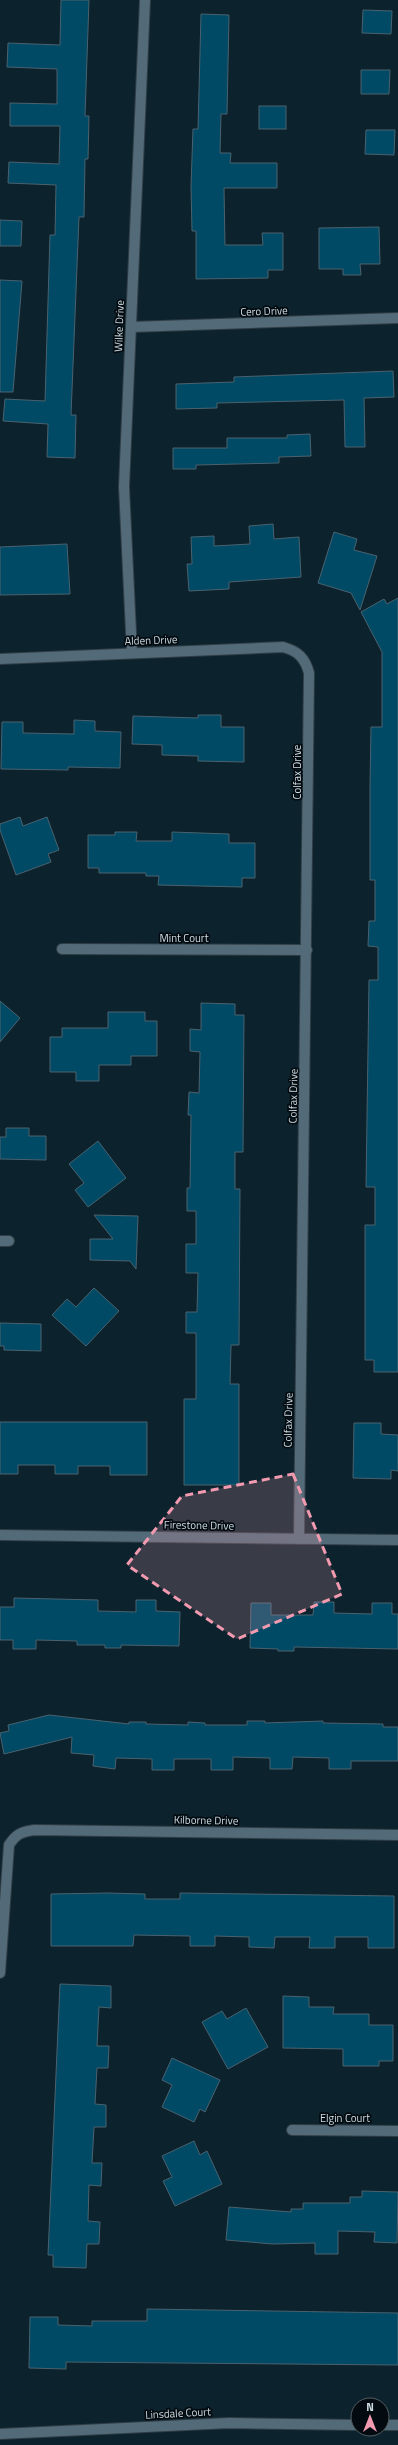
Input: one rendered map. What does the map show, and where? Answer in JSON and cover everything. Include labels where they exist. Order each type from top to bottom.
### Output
[{"type":"street","name":"Wilke Drive","points":[[132,653],[124,486],[145,0]]},
{"type":"street","name":"Cero Drive","points":[[131,327],[398,318]]},
{"type":"street","name":"Alden Drive","points":[[0,659],[283,648],[301,655]]},
{"type":"street","name":"Colfax Drive","points":[[298,1539],[307,950],[309,673],[301,655]]},
{"type":"street","name":"Mint Court","points":[[62,949],[307,950]]},
{"type":"street","name":"Firestone Drive","points":[[0,1534],[398,1540]]},
{"type":"street","name":"Kilborne Drive","points":[[0,1973],[7,1855],[9,1845],[14,1836],[23,1831],[398,1835]]},
{"type":"street","name":"Elgin Court","points":[[292,2130],[398,2131]]},
{"type":"street","name":"Linsdale Court","points":[[0,2434],[199,2424],[350,2425]]},
{"type":"highlighted area","points":[[293,1474],[342,1594],[237,1639],[127,1565],[182,1496]]},
{"type":"building","points":[[61,0],[89,0],[85,116],[89,116],[88,159],[85,159],[84,217],[79,217],[71,415],[76,415],[75,458],[47,457],[48,424],[3,421],[5,399],[45,401],[50,235],[55,235],[56,185],[8,183],[9,162],[59,164],[60,126],[10,126],[10,103],[57,104],[57,69],[7,67],[8,43],[60,45]]},
{"type":"building","points":[[363,10],[392,11],[391,34],[362,33]]},
{"type":"building","points":[[201,14],[229,15],[227,114],[221,114],[220,153],[231,153],[230,163],[277,163],[277,188],[224,188],[225,245],[263,245],[262,233],[283,233],[283,270],[268,270],[268,278],[196,279],[196,231],[192,231],[191,186],[193,129],[198,129]]},
{"type":"building","points":[[361,70],[390,70],[389,94],[361,94]]},
{"type":"building","points":[[259,106],[286,106],[286,129],[259,129]]},
{"type":"building","points":[[366,130],[395,130],[394,155],[365,154]]},
{"type":"building","points":[[0,220],[22,221],[21,246],[0,246]]},
{"type":"building","points":[[379,227],[380,264],[360,264],[361,275],[343,275],[343,269],[319,269],[319,228]]},
{"type":"building","points":[[0,280],[22,281],[13,392],[0,392]]},
{"type":"building","points":[[393,371],[394,397],[364,398],[365,447],[345,447],[344,400],[217,403],[217,408],[176,409],[176,384],[234,382],[234,377]]},
{"type":"building","points":[[310,434],[311,456],[279,457],[279,463],[196,465],[196,469],[173,469],[173,448],[227,448],[227,438],[287,438],[287,435]]},
{"type":"building","points":[[273,524],[274,539],[299,537],[301,577],[229,582],[229,589],[189,591],[187,564],[192,564],[191,537],[214,536],[214,546],[250,544],[249,526]]},
{"type":"building","points":[[334,532],[357,539],[354,550],[377,556],[360,610],[351,593],[318,583]]},
{"type":"building","points":[[67,544],[70,594],[0,595],[0,547]]},
{"type":"building","points":[[398,598],[398,1372],[374,1372],[374,1360],[365,1360],[365,1225],[375,1225],[375,1187],[366,1187],[369,980],[378,980],[378,947],[368,946],[369,921],[375,921],[375,880],[370,880],[371,727],[382,727],[382,652],[361,612],[384,599],[387,604]]},
{"type":"building","points":[[198,715],[221,715],[221,727],[244,727],[244,762],[198,761],[198,756],[162,755],[162,745],[132,744],[133,716],[198,718]]},
{"type":"building","points":[[74,720],[95,721],[95,731],[121,732],[120,768],[68,767],[68,770],[1,769],[2,722],[23,722],[23,733],[74,734]]},
{"type":"building","points":[[20,817],[23,826],[47,817],[59,850],[48,854],[51,862],[16,875],[0,830],[0,824]]},
{"type":"building","points":[[115,832],[137,832],[136,841],[172,841],[172,832],[229,834],[229,843],[255,843],[255,878],[242,878],[242,887],[158,885],[159,876],[146,876],[146,873],[99,873],[99,868],[88,868],[88,835],[115,835]]},
{"type":"building","points":[[0,1001],[20,1018],[0,1042]]},
{"type":"building","points":[[201,1003],[235,1004],[235,1015],[244,1015],[243,1152],[235,1152],[235,1189],[240,1189],[239,1345],[231,1345],[230,1384],[239,1384],[239,1485],[184,1485],[184,1399],[196,1399],[196,1333],[186,1333],[186,1312],[197,1312],[198,1273],[186,1273],[186,1244],[196,1244],[196,1211],[187,1211],[187,1188],[190,1188],[191,1115],[188,1115],[189,1092],[199,1093],[200,1052],[190,1051],[190,1029],[201,1030]]},
{"type":"building","points":[[108,1012],[145,1012],[145,1021],[157,1021],[157,1056],[131,1056],[131,1065],[99,1065],[99,1081],[76,1081],[76,1072],[50,1072],[50,1037],[62,1037],[62,1028],[108,1028]]},
{"type":"building","points":[[6,1128],[29,1128],[29,1136],[46,1136],[46,1160],[0,1159],[0,1137],[6,1137]]},
{"type":"building","points":[[98,1141],[126,1178],[88,1207],[75,1190],[84,1183],[69,1164]]},
{"type":"building","points":[[94,1215],[138,1216],[136,1269],[130,1261],[90,1260],[90,1239],[113,1239]]},
{"type":"building","points":[[94,1288],[119,1311],[86,1346],[52,1315],[67,1299],[76,1307]]},
{"type":"building","points":[[0,1323],[41,1324],[41,1351],[4,1350],[4,1346],[0,1346]]},
{"type":"building","points":[[0,1422],[147,1422],[147,1475],[110,1475],[110,1466],[78,1466],[78,1474],[55,1474],[55,1465],[18,1465],[18,1474],[0,1474]]},
{"type":"building","points":[[354,1423],[381,1423],[381,1434],[398,1435],[398,1471],[391,1470],[391,1479],[353,1478]]},
{"type":"building","points":[[14,1598],[98,1600],[98,1611],[136,1612],[136,1600],[156,1600],[156,1611],[180,1612],[179,1646],[121,1645],[121,1648],[105,1648],[105,1645],[77,1645],[77,1641],[36,1640],[36,1649],[13,1649],[13,1640],[0,1640],[0,1607],[14,1607]]},
{"type":"building","points":[[314,1602],[334,1602],[334,1613],[372,1614],[372,1603],[392,1603],[392,1614],[398,1614],[398,1649],[294,1647],[294,1651],[278,1651],[278,1649],[250,1648],[251,1603],[271,1603],[271,1615],[313,1615]]},
{"type":"building","points":[[49,1715],[129,1724],[129,1722],[146,1722],[146,1724],[188,1725],[188,1722],[205,1723],[205,1725],[247,1725],[247,1721],[265,1721],[265,1723],[323,1721],[323,1723],[383,1724],[383,1727],[398,1727],[398,1761],[351,1761],[351,1769],[329,1769],[329,1758],[293,1757],[292,1769],[270,1769],[270,1758],[233,1757],[233,1770],[211,1770],[211,1759],[174,1759],[174,1770],[152,1770],[152,1759],[116,1758],[115,1769],[93,1766],[94,1755],[71,1753],[72,1737],[4,1754],[0,1733],[9,1731],[8,1725]]},
{"type":"building","points":[[180,1893],[394,1896],[394,1948],[368,1948],[368,1937],[335,1937],[335,1948],[309,1948],[310,1937],[275,1937],[274,1948],[249,1947],[249,1937],[215,1936],[215,1946],[190,1946],[190,1936],[134,1935],[133,1946],[51,1946],[51,1894],[145,1894],[145,1899],[180,1899]]},
{"type":"building","points":[[60,1984],[111,1986],[111,2008],[99,2007],[97,2046],[109,2046],[108,2068],[97,2068],[95,2104],[106,2105],[106,2127],[94,2127],[92,2163],[102,2163],[101,2186],[89,2185],[88,2221],[100,2222],[99,2244],[87,2244],[86,2268],[53,2267],[53,2255],[48,2255]]},
{"type":"building","points":[[283,1996],[309,1997],[309,2007],[334,2007],[333,2014],[369,2014],[369,2025],[393,2025],[393,2061],[379,2061],[379,2066],[343,2066],[343,2049],[283,2048]]},
{"type":"building","points":[[246,2008],[268,2047],[228,2069],[202,2022],[222,2011],[227,2019]]},
{"type":"building","points":[[172,2058],[220,2080],[205,2112],[200,2109],[194,2122],[162,2107],[172,2085],[162,2080]]},
{"type":"building","points":[[194,2141],[200,2155],[207,2151],[222,2184],[175,2206],[163,2181],[172,2177],[162,2156]]},
{"type":"building","points":[[362,2191],[398,2192],[397,2243],[374,2242],[375,2232],[338,2231],[338,2254],[315,2254],[315,2243],[273,2244],[226,2240],[229,2207],[291,2212],[291,2209],[303,2209],[303,2203],[350,2203],[350,2197],[362,2197]]},
{"type":"building","points":[[147,2309],[398,2313],[398,2365],[66,2362],[66,2369],[29,2368],[30,2317],[58,2317],[58,2325],[92,2326],[92,2321],[147,2321]]}]
